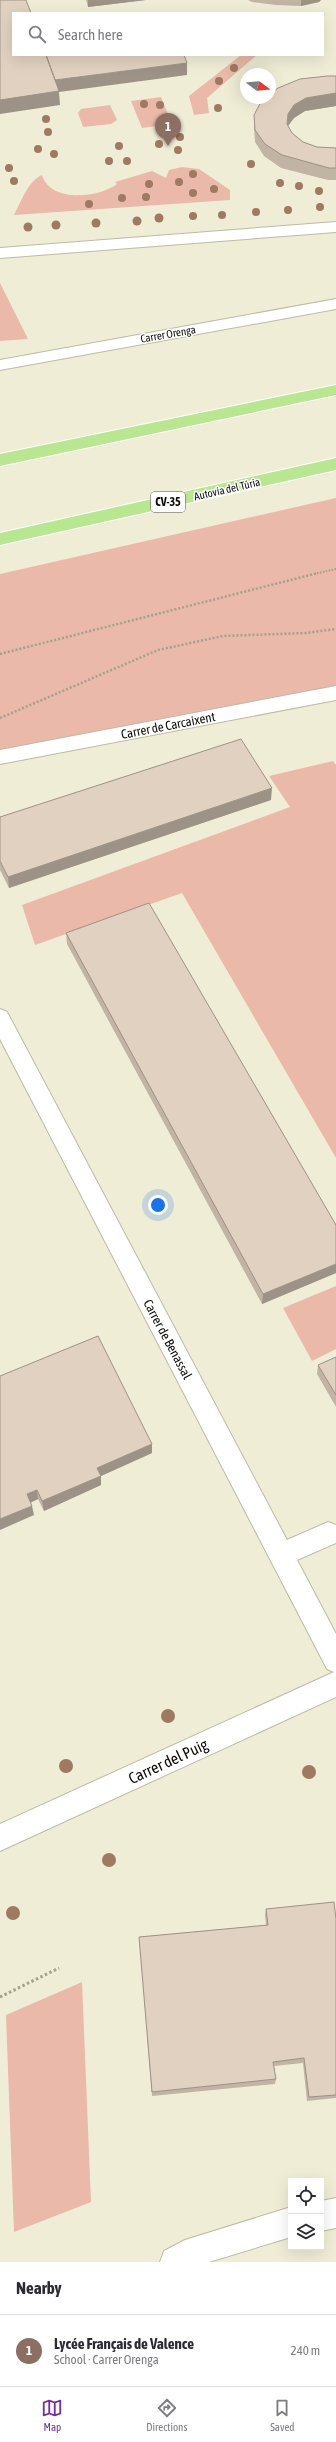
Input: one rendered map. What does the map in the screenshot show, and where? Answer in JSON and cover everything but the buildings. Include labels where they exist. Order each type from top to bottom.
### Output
[{"type":"highway","points":[[0,460],[336,390]]},
{"type":"highway","name":"Autovia del Túria","points":[[0,539],[336,464]]},
{"type":"street","points":[[0,253],[336,228]]},
{"type":"street","name":"Carrer Orenga","points":[[0,365],[336,304]]},
{"type":"street","name":"Carrer de Carcaixent","points":[[0,757],[336,693]]},
{"type":"street","name":"Carrer de Benassal","points":[[0,1018],[336,1660]]},
{"type":"street","points":[[281,1555],[328,1534]]},
{"type":"street","name":"Carrer del Puig","points":[[0,1838],[336,1684]]},
{"type":"street","points":[[324,2215],[336,2213]]},
{"type":"street","points":[[175,2262],[196,2251],[288,2223]]},
{"type":"path","points":[[0,654],[336,569]]},
{"type":"path","points":[[0,718],[158,650],[224,636],[306,633],[336,629]]},
{"type":"path","points":[[0,1997],[59,1968]]},
{"type":"shaded area","points":[[240,56],[256,56],[240,68],[207,98],[209,113],[194,115],[189,96]]},
{"type":"shaded area","points":[[161,97],[172,124],[142,128],[131,101]]},
{"type":"shaded area","points":[[110,105],[117,120],[111,124],[83,127],[78,113],[81,109]]},
{"type":"shaded area","points":[[182,167],[199,169],[230,190],[230,200],[14,215],[29,187],[42,175],[47,184],[64,194],[87,195],[109,189],[117,184],[115,182],[152,171],[166,178],[169,170]]},
{"type":"shaded area","points":[[0,283],[28,339],[0,341]]},
{"type":"shaded area","points":[[336,498],[336,695],[0,761],[0,574]]},
{"type":"shaded area","points":[[333,761],[336,765],[336,1158],[182,893],[35,945],[22,905],[290,807],[269,776]]},
{"type":"shaded area","points":[[336,1286],[336,1349],[312,1361],[283,1308]]},
{"type":"shaded area","points":[[82,1982],[91,2202],[14,2232],[6,2015]]},
{"type":"place","name":"Lycée Français de Valence","points":[[168,146]]}]
